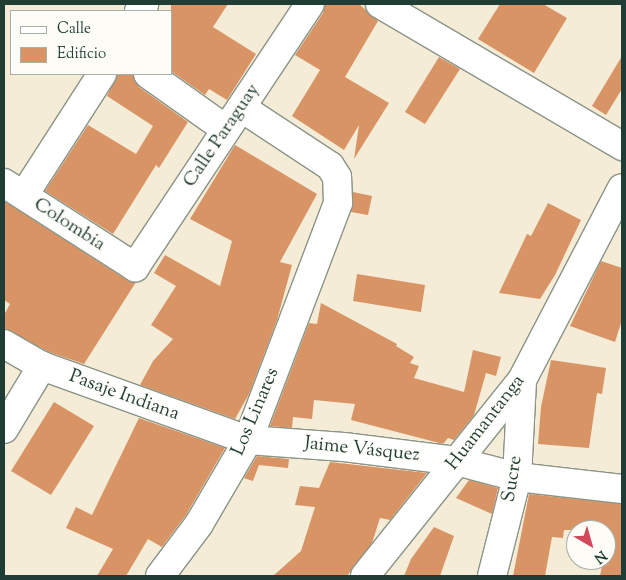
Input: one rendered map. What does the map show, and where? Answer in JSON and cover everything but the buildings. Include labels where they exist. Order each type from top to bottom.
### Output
[{"type":"street","name":"Calle Paraguay","points":[[135,268],[224,128],[242,108],[310,4]]},
{"type":"street","points":[[380,4],[622,146]]},
{"type":"street","points":[[14,189],[101,75]]},
{"type":"street","points":[[149,75],[224,128]]},
{"type":"street","name":"Los Linares","points":[[160,576],[199,524],[248,440],[338,203],[338,177],[330,166],[242,108]]},
{"type":"street","name":"Huamantanga","points":[[364,576],[522,380],[584,256],[622,188]]},
{"type":"street","name":"Colombia","points":[[14,189],[135,268]]},
{"type":"street","name":"Pasaje Indiana","points":[[4,344],[42,366],[248,440]]},
{"type":"street","points":[[4,429],[42,366]]},
{"type":"street","name":"Sucre","points":[[492,576],[517,477],[522,380]]},
{"type":"street","name":"Jaime Vásquez","points":[[248,440],[344,447],[456,461],[517,477],[622,489]]}]
